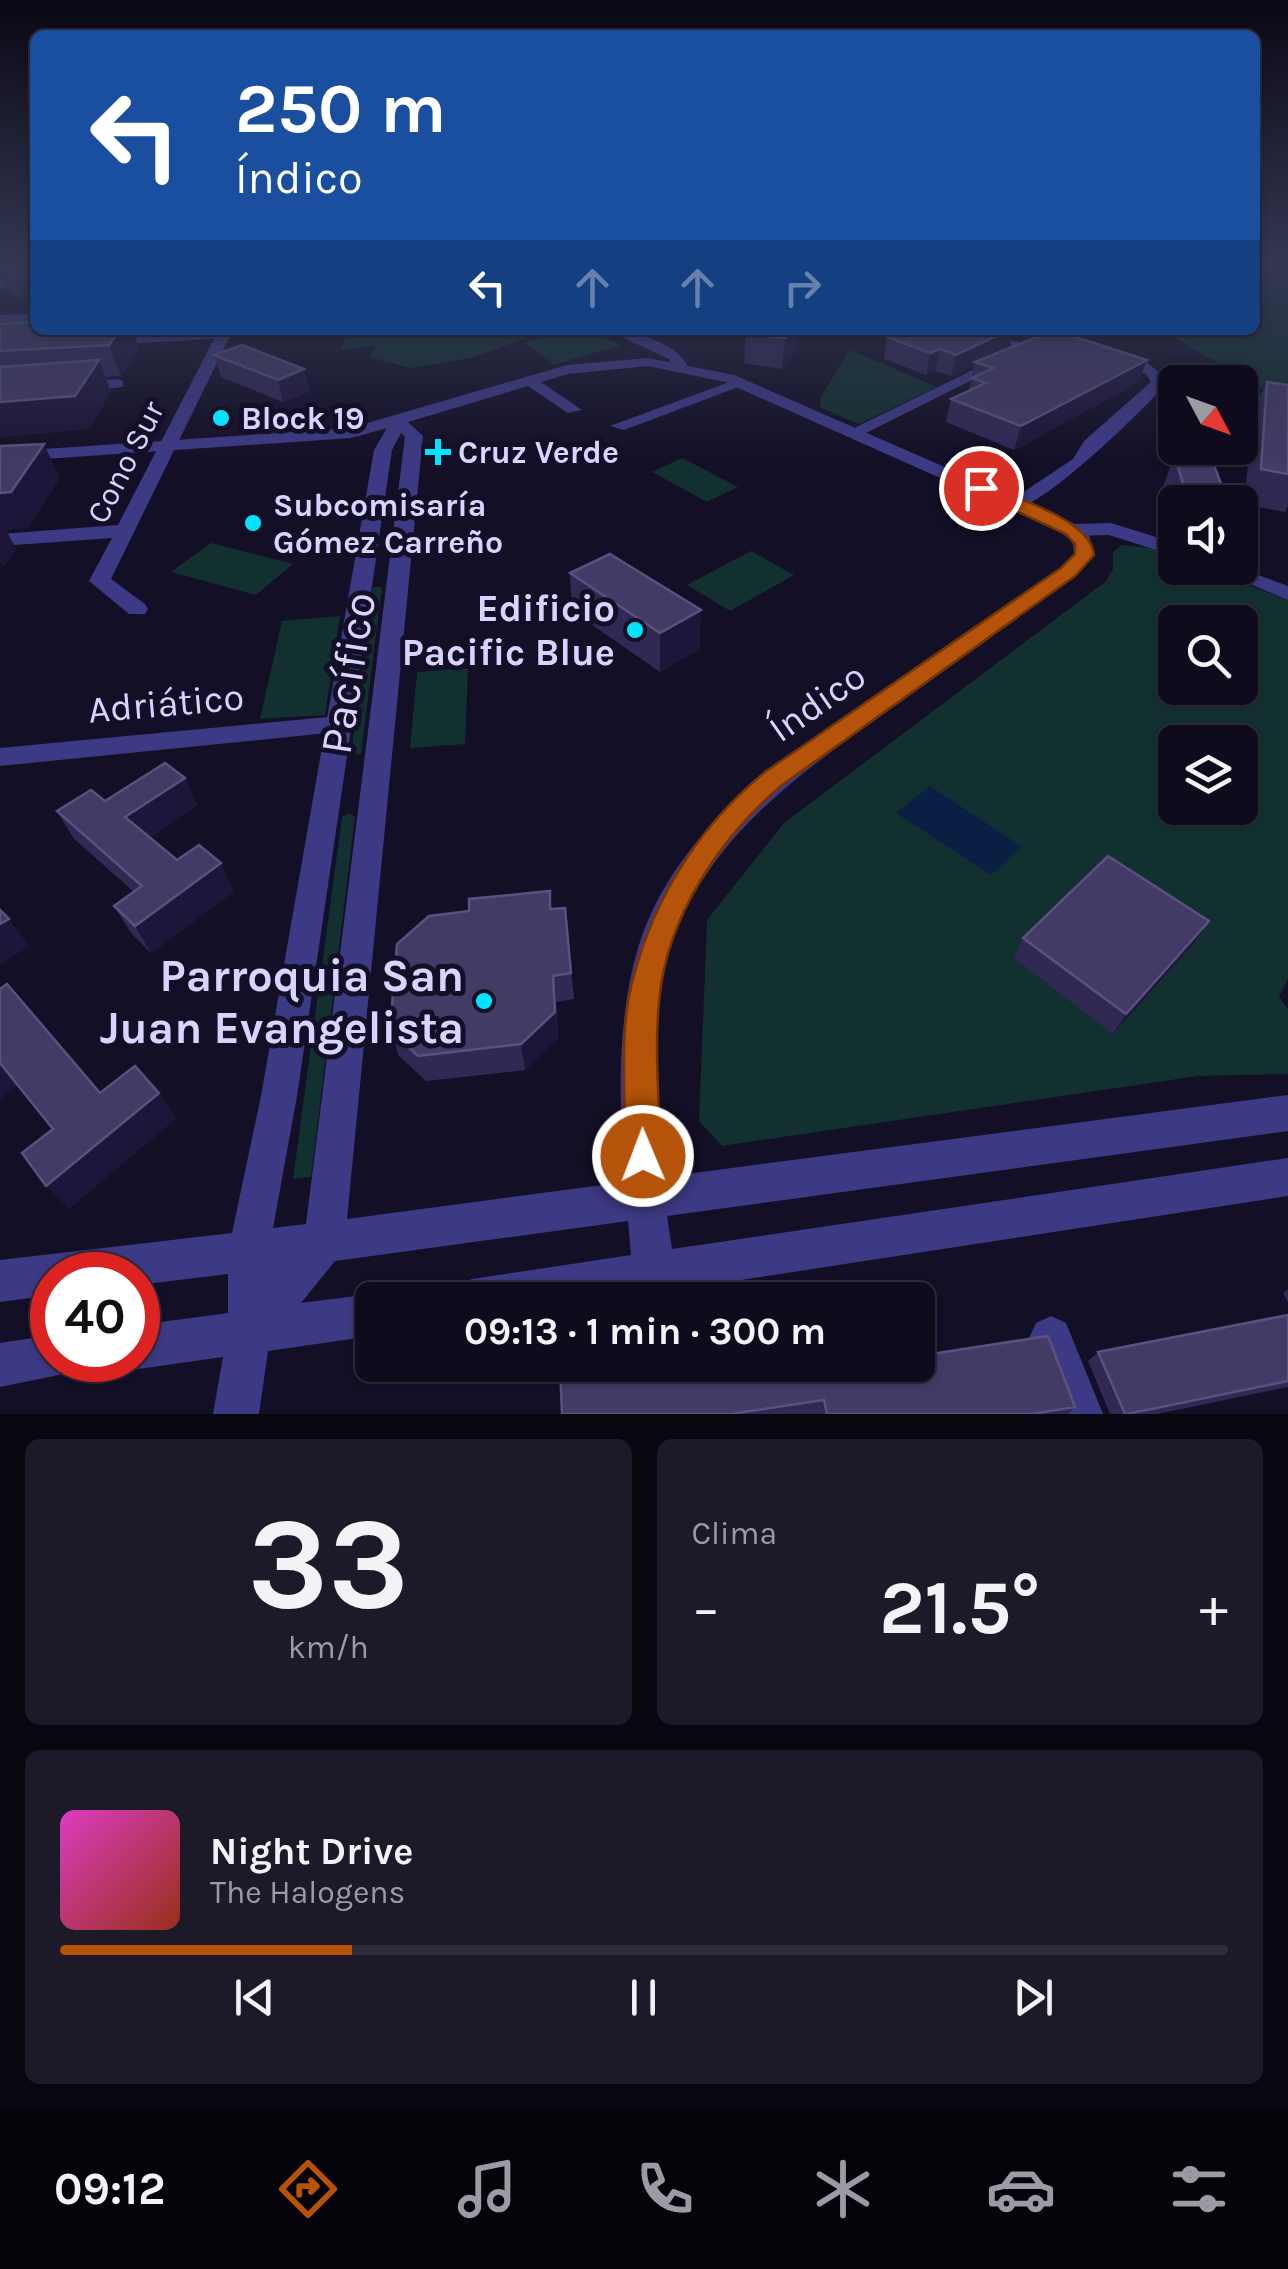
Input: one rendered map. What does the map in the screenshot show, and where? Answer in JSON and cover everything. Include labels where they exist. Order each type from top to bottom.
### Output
[{"type":"street","points":[[78,343],[185,335]]},
{"type":"street","name":"Cono Sur","points":[[137,609],[100,580],[223,335]]},
{"type":"street","points":[[626,335],[675,356],[680,365]]},
{"type":"street","points":[[856,431],[1032,346]]},
{"type":"street","points":[[1017,504],[1080,462],[1090,445],[1159,382],[1152,371],[1101,348]]},
{"type":"street","points":[[0,457],[407,429],[448,406],[530,381],[606,364],[680,365],[741,383],[856,431],[1017,504],[1078,537],[1139,536],[1158,543]]},
{"type":"street","points":[[530,381],[574,410]]},
{"type":"street","points":[[618,426],[741,383]]},
{"type":"street","points":[[59,388],[118,384]]},
{"type":"street","name":"Pacífico","points":[[236,1414],[249,1333],[249,1248],[279,1096],[383,450],[407,429]]},
{"type":"street","name":"Pacífico","points":[[324,1242],[407,429]]},
{"type":"street","points":[[333,435],[383,450]]},
{"type":"street","points":[[0,540],[124,531]]},
{"type":"street","name":"Índico","points":[[654,1273],[645,1198],[644,999],[666,919],[702,853],[748,800],[774,779],[1068,572],[1085,555],[1078,537]]},
{"type":"street","points":[[1258,582],[1288,594]]},
{"type":"street","name":"Adriático","points":[[0,756],[338,724]]},
{"type":"street","points":[[0,1281],[249,1248],[324,1242],[1288,1112]]},
{"type":"street","points":[[593,1282],[1288,1176]]},
{"type":"street","points":[[249,1333],[324,1242]]},
{"type":"street","points":[[160,1344],[355,1317]]},
{"type":"street","points":[[1051,1338],[1080,1414]]},
{"type":"street","points":[[0,1365],[30,1360]]},
{"type":"green space","points":[[1260,329],[1288,329],[1288,403],[1259,393],[1265,391],[1258,387],[1258,365],[1221,365],[1170,335],[1260,335]]},
{"type":"green space","points":[[346,335],[534,335],[471,358],[410,368],[369,357],[377,345],[340,350]]},
{"type":"green space","points":[[550,335],[595,335],[622,345],[553,365],[525,342]]},
{"type":"green space","points":[[850,350],[937,387],[859,424],[821,408],[820,398]]},
{"type":"green space","points":[[682,458],[738,487],[707,502],[652,472]]},
{"type":"green space","points":[[211,543],[293,564],[256,595],[171,572]]},
{"type":"green space","points":[[1122,545],[1150,548],[1158,551],[1158,585],[1248,585],[1288,600],[1288,979],[1279,997],[1288,1009],[1288,1074],[1198,1076],[722,1146],[699,1121],[707,920],[784,823],[1105,582],[1113,569],[1113,552]]},
{"type":"green space","points":[[751,551],[794,575],[730,611],[687,585]]},
{"type":"green space","points":[[373,587],[382,587],[361,754],[351,755]]},
{"type":"green space","points":[[340,616],[325,715],[260,719],[282,621]]},
{"type":"green space","points":[[468,668],[465,744],[410,748],[417,672]]},
{"type":"green space","points":[[350,813],[355,817],[311,1177],[293,1179],[342,817]]},
{"type":"water","points":[[930,786],[1022,847],[991,875],[896,813]]},
{"type":"building","points":[[0,329],[30,329],[30,335],[116,335],[109,345],[0,351]]},
{"type":"building","points":[[998,335],[956,355],[940,349],[930,353],[887,337]]},
{"type":"building","points":[[1042,335],[1070,335],[1147,360],[1021,426],[951,399],[986,383],[972,378],[993,368],[975,362]]},
{"type":"building","points":[[242,345],[304,369],[278,380],[214,355]]},
{"type":"building","points":[[99,360],[75,396],[0,402],[0,367]]},
{"type":"building","points":[[1267,382],[1288,385],[1288,474],[1261,469]]},
{"type":"building","points":[[44,444],[11,492],[0,493],[0,446]]},
{"type":"building","points":[[1177,465],[1214,465],[1222,485],[1183,485]]},
{"type":"building","points":[[610,554],[701,610],[660,633],[570,573]]},
{"type":"building","points":[[165,763],[185,778],[125,817],[177,860],[199,845],[221,863],[135,926],[114,906],[142,886],[57,811],[91,790],[105,801]]},
{"type":"building","points":[[1108,856],[1209,921],[1126,1014],[1023,938]]},
{"type":"building","name":"Parroquia San Juan Evangelista","points":[[550,891],[550,909],[565,908],[571,973],[553,976],[555,1012],[521,1044],[418,1056],[390,1030],[397,944],[429,916],[469,911],[469,899]]},
{"type":"building","points":[[0,910],[9,919],[0,924]]},
{"type":"building","points":[[7,984],[100,1093],[135,1066],[159,1093],[46,1186],[22,1153],[53,1129],[0,1063],[0,989]]},
{"type":"building","points":[[1288,1315],[1288,1381],[1127,1414],[1098,1352]]},
{"type":"building","points":[[1048,1336],[1075,1407],[1032,1414],[827,1414],[824,1400],[730,1414],[562,1414],[561,1382],[935,1382],[935,1353]]},
{"type":"place","name":"Block 19","points":[[221,418]]},
{"type":"place","name":"Cruz Verde","points":[[438,452]]},
{"type":"place","name":"Subcomisaría Gómez Carreño","points":[[253,523]]},
{"type":"place","name":"Edificio Pacific Blue","points":[[635,630]]},
{"type":"place","name":"Parroquia San Juan Evangelista","points":[[484,1001]]},
{"type":"route","points":[[643,1156],[644,999],[666,919],[702,853],[748,800],[774,779],[1068,572],[1085,555],[1082,539],[1072,530],[981,488]]}]
